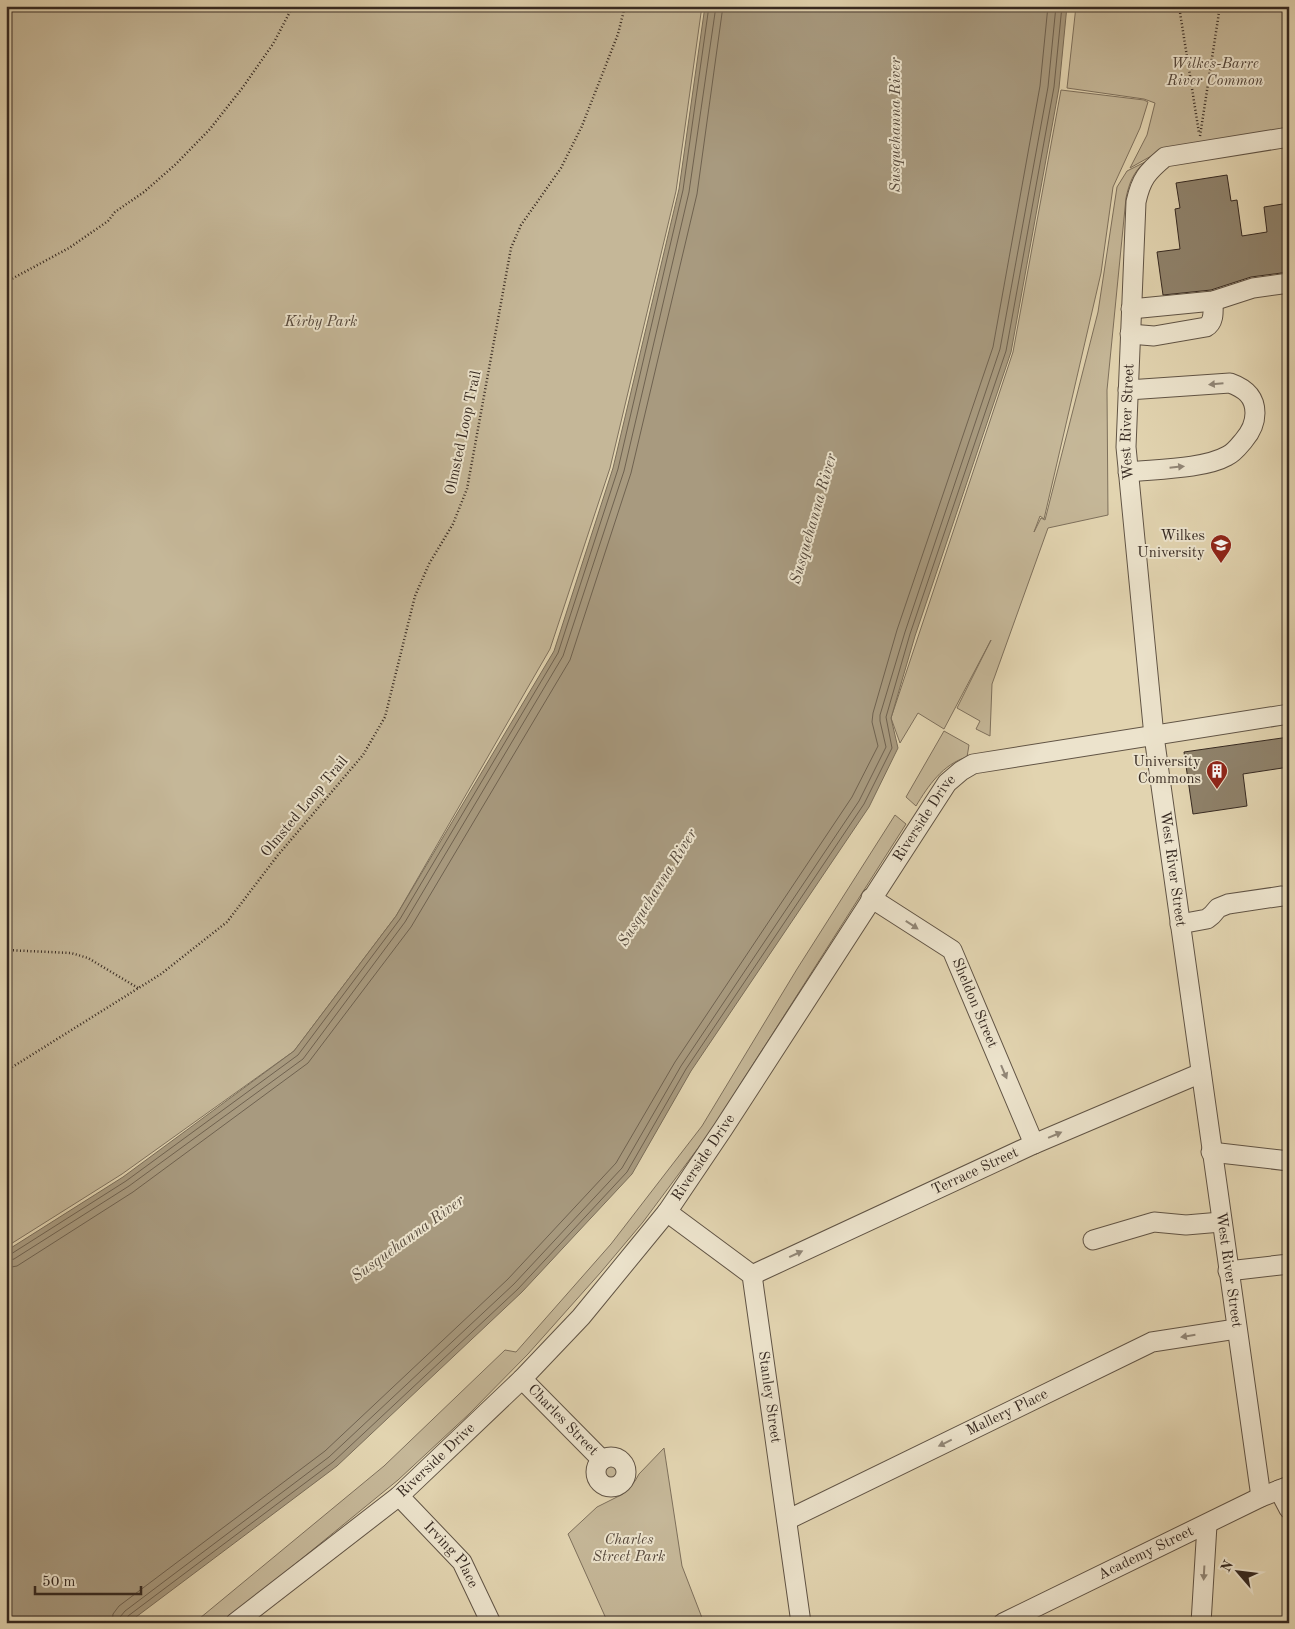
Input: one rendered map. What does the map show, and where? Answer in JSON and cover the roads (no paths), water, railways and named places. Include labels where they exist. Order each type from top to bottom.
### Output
[{"type":"street","name":"West River Street","points":[[1261,1498],[1154,736],[1126,446],[1136,202],[1140,187],[1149,171],[1165,157],[1200,144],[1289,137]]},
{"type":"street","points":[[1131,308],[1213,301],[1253,288],[1289,283]]},
{"type":"street","points":[[1130,334],[1154,336],[1206,327],[1210,325],[1213,317],[1213,301]]},
{"type":"street","points":[[1128,390],[1230,383],[1242,388],[1254,402],[1255,415],[1250,433],[1236,450],[1216,461],[1190,466],[1128,472]]},
{"type":"street","name":"Riverside Drive","points":[[235,1623],[399,1496],[522,1379],[581,1317],[667,1212],[723,1129],[947,783],[960,771],[972,764],[1289,714]]},
{"type":"street","points":[[1180,924],[1207,919],[1218,908],[1228,904],[1282,896]]},
{"type":"street","name":"Sheldon Street","points":[[871,898],[952,950],[1034,1144]]},
{"type":"street","name":"Terrace Street","points":[[752,1275],[1034,1144],[1201,1073]]},
{"type":"street","points":[[1212,1152],[1289,1161]]},
{"type":"street","points":[[667,1212],[752,1275]]},
{"type":"street","points":[[1092,1240],[1154,1222],[1186,1225],[1222,1222]]},
{"type":"street","points":[[1228,1271],[1289,1264]]},
{"type":"street","name":"Stanley Street","points":[[752,1275],[801,1623]]},
{"type":"street","name":"Mallery Place","points":[[787,1520],[1152,1342],[1236,1329]]},
{"type":"street","name":"Charles Street","points":[[522,1379],[602,1460]]},
{"type":"street","points":[[1284,1488],[1289,1509]]},
{"type":"street","name":"Academy Street","points":[[1003,1623],[1284,1488]]},
{"type":"street","name":"Irving Place","points":[[399,1496],[462,1562],[491,1623]]},
{"type":"street","points":[[1201,1623],[1207,1524]]},
{"type":"water","name":"Susquehanna River","points":[[705,6],[1067,6],[1059,88],[1011,352],[915,636],[891,718],[898,748],[869,807],[691,1071],[632,1174],[522,1292],[337,1466],[128,1623],[6,1623],[6,1251],[123,1177],[294,1051],[396,916],[554,651],[613,468],[679,189]]},
{"type":"place","name":"Wilkes University","points":[[1221,564]]},
{"type":"place","name":"University Commons","points":[[1217,790]]},
{"type":"park label","name":"Wilkes-Barre River Common","points":[[1215,72]]},
{"type":"park label","name":"Kirby Park","points":[[321,322]]},
{"type":"park label","name":"Charles Street Park","points":[[629,1548]]}]
